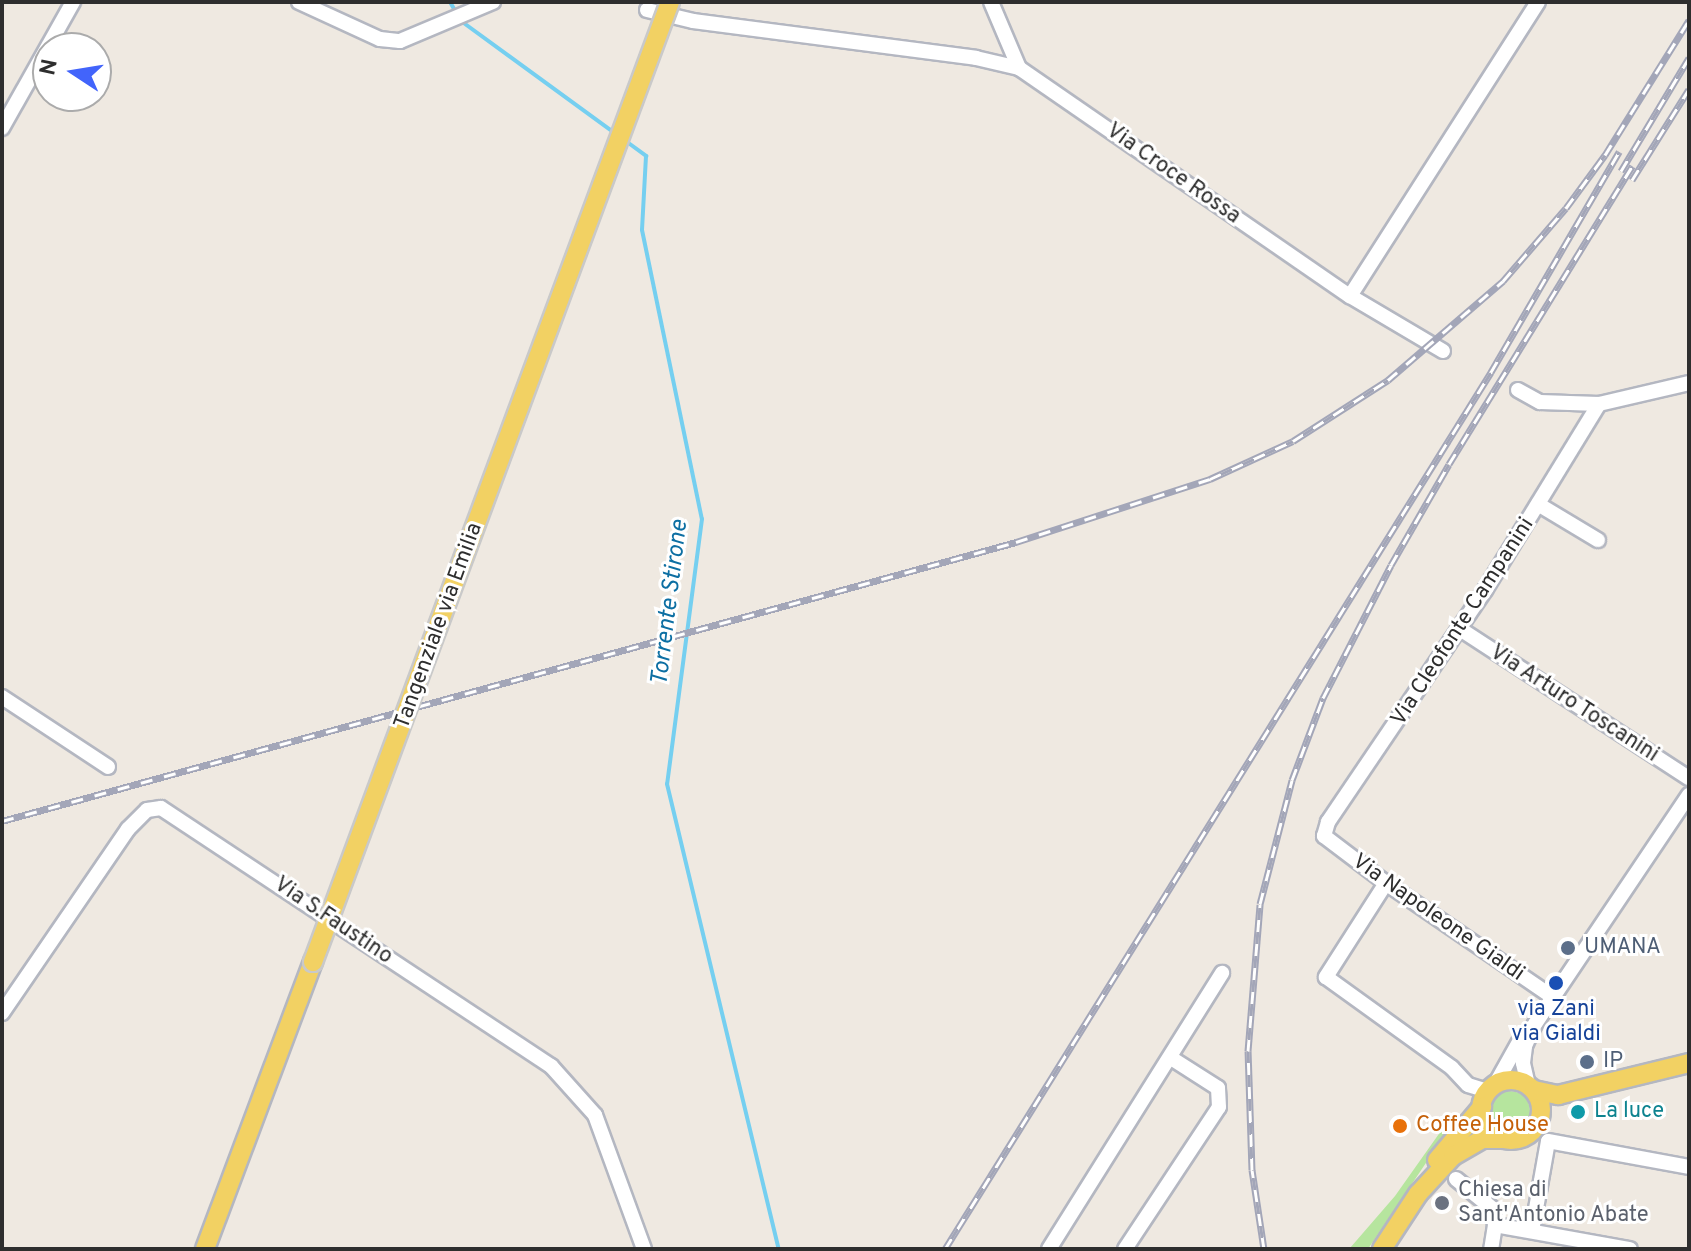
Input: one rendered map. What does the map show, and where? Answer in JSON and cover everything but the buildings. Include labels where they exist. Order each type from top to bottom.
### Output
[{"type":"main road","name":"Tangenziale via Emilia","points":[[205,1249],[670,2]]},
{"type":"main road","points":[[1382,1249],[1418,1194],[1431,1166],[1488,1094],[1511,1080],[1558,1095],[1689,1063]]},
{"type":"main road","points":[[1418,1194],[1453,1156],[1483,1139],[1520,1138],[1569,1101],[1609,1085]]},
{"type":"main road","points":[[1531,1087],[1541,1105],[1539,1122]]},
{"type":"main road","points":[[1488,1094],[1487,1127],[1503,1139]]},
{"type":"street","points":[[2,128],[73,2]]},
{"type":"street","points":[[299,2],[380,39],[400,41],[493,2]]},
{"type":"street","points":[[991,2],[1019,68]]},
{"type":"street","points":[[1350,296],[1538,2]]},
{"type":"street","name":"Via Croce Rossa","points":[[647,10],[693,21],[976,58],[1019,68],[1350,296],[1443,351]]},
{"type":"street","points":[[1518,390],[1540,402],[1599,404],[1689,383]]},
{"type":"street","name":"Via Cleofonte Campanini","points":[[1324,836],[1328,822],[1460,629],[1599,404]]},
{"type":"street","points":[[1538,504],[1598,540]]},
{"type":"street","name":"Via Arturo Toscanini","points":[[1460,629],[1689,778]]},
{"type":"street","points":[[2,697],[108,767]]},
{"type":"street","points":[[1386,883],[1326,977],[1452,1068],[1468,1085],[1488,1094],[1522,1037],[1554,998],[1689,795]]},
{"type":"street","name":"Via S.Faustino","points":[[2,1013],[128,829],[147,810],[161,808],[551,1066],[595,1115],[644,1249]]},
{"type":"street","name":"Via Napoleone Gialdi","points":[[1324,836],[1386,883],[1554,998]]},
{"type":"street","points":[[1049,1249],[1222,973]]},
{"type":"street","points":[[1531,1087],[1524,1055],[1535,1024]]},
{"type":"street","points":[[1125,1249],[1219,1107],[1218,1088],[1171,1058]]},
{"type":"street","points":[[1532,1231],[1548,1141],[1689,1167]]},
{"type":"street","points":[[1456,1179],[1493,1209],[1495,1225],[1491,1249]]},
{"type":"street","points":[[1495,1225],[1630,1249]]},
{"type":"green space","points":[[1510,1091],[1524,1097],[1530,1111],[1524,1125],[1510,1131],[1496,1125],[1490,1111],[1496,1097]]},
{"type":"green space","points":[[1448,1121],[1456,1129],[1434,1151],[1368,1249],[1350,1248],[1395,1196]]},
{"type":"waterway","name":"Torrente Stirone","points":[[450,2],[457,14]]},
{"type":"waterway","name":"Torrente Stirone","points":[[461,21],[616,134]]},
{"type":"waterway","name":"Torrente Stirone","points":[[623,139],[646,156],[642,230],[702,519],[667,784],[779,1249]]},
{"type":"railway","points":[[2,821],[1016,542],[1210,479],[1293,441],[1388,380],[1503,281],[1566,208],[1605,155],[1689,20]]},
{"type":"railway","points":[[1621,171],[1689,58]]},
{"type":"railway","points":[[1632,180],[1689,89]]},
{"type":"railway","points":[[945,1249],[1491,372],[1619,152]]},
{"type":"railway","points":[[1264,1249],[1252,1170],[1248,1051],[1260,904],[1292,780],[1323,698],[1391,565],[1449,464],[1632,166]]},
{"type":"place","name":"UMANA","points":[[1568,948]]},
{"type":"place","name":"via Zani via Gialdi","points":[[1556,983]]},
{"type":"place","name":"IP","points":[[1587,1062]]},
{"type":"place","name":"La luce","points":[[1578,1112]]},
{"type":"place","name":"Coffee House","points":[[1400,1126]]},
{"type":"place","name":"Chiesa di Sant'Antonio Abate","points":[[1442,1203]]}]
